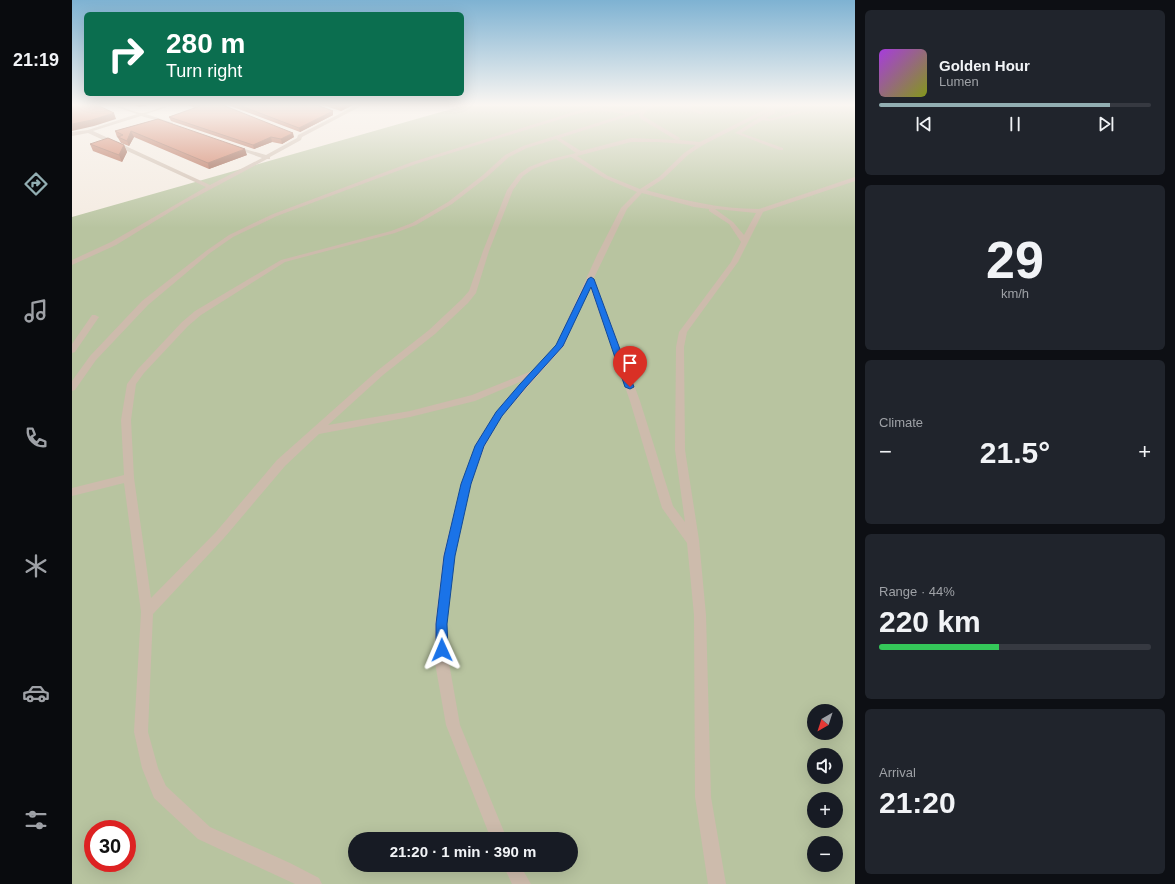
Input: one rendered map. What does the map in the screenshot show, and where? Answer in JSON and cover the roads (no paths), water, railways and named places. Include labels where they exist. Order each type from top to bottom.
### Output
[{"type":"street","points":[[122,145],[211,187]]},
{"type":"street","points":[[231,145],[268,158]]},
{"type":"street","points":[[72,263],[93,253],[211,187],[268,158],[289,145]]},
{"type":"street","points":[[72,388],[93,358],[145,303],[208,252],[232,236],[257,223],[311,201],[414,163],[471,145]]},
{"type":"street","points":[[313,884],[284,869],[204,833],[160,792],[150,768],[142,732],[146,612],[129,478],[126,420],[132,384],[141,371],[160,350],[198,313],[283,261],[319,250],[394,232],[414,224],[450,203],[485,176],[507,156],[531,145]]},
{"type":"street","points":[[566,145],[606,177],[624,186],[703,206],[743,211],[760,210],[855,178]]},
{"type":"street","points":[[146,612],[220,535],[281,463],[380,373],[432,332],[473,291],[500,213],[510,190],[517,179],[531,168],[609,145]]},
{"type":"street","points":[[495,832],[453,725],[442,663],[442,624],[449,556],[466,484],[480,446],[499,414],[560,346],[591,279],[600,255],[624,208],[641,191],[661,178],[686,154],[699,145]]},
{"type":"street","points":[[769,145],[781,149]]},
{"type":"street","points":[[703,206],[726,219],[742,235],[744,242]]},
{"type":"street","points":[[717,884],[702,797],[700,615],[693,540],[680,450],[679,390],[681,342],[683,332],[689,322],[734,262],[760,210]]},
{"type":"street","points":[[591,279],[634,401],[668,508],[693,540]]},
{"type":"street","points":[[72,350],[95,317]]},
{"type":"street","points":[[317,431],[410,414],[475,398],[535,373]]},
{"type":"street","points":[[72,492],[129,478]]},
{"type":"street","points":[[515,872],[522,884]]}]
